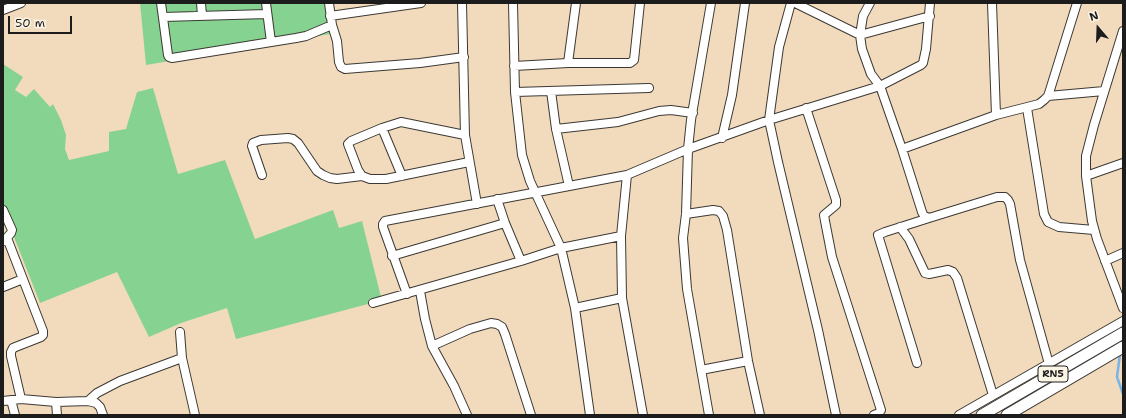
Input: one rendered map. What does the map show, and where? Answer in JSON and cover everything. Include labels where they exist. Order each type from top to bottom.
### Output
[{"type":"main road","name":"RN5","points":[[982,415],[1123,333]]},
{"type":"main road","name":"RN5","points":[[1007,415],[1123,348]]},
{"type":"street","points":[[3,10],[11,5],[21,3]]},
{"type":"street","points":[[161,3],[169,57],[172,58],[306,36],[332,25]]},
{"type":"street","points":[[201,3],[202,16]]},
{"type":"street","points":[[266,3],[271,42]]},
{"type":"street","points":[[329,3],[330,16],[337,41],[339,62],[341,67],[345,69],[413,64],[464,57]]},
{"type":"street","points":[[330,16],[370,6],[421,3]]},
{"type":"street","points":[[462,3],[465,135],[477,204]]},
{"type":"street","points":[[513,3],[515,92],[522,155],[535,193],[561,248],[575,308],[590,415]]},
{"type":"street","points":[[568,63],[576,3]]},
{"type":"street","points":[[514,66],[568,63],[630,63],[634,60],[640,3]]},
{"type":"street","points":[[709,415],[687,289],[683,238],[686,214],[688,149],[711,3]]},
{"type":"street","points":[[722,138],[732,95],[745,3]]},
{"type":"street","points":[[791,3],[779,47],[770,120],[778,162],[836,415]]},
{"type":"street","points":[[795,3],[860,36],[930,16]]},
{"type":"street","points":[[870,3],[863,16],[860,36],[865,61],[871,74],[880,86],[922,212],[924,216],[929,218]]},
{"type":"street","points":[[407,294],[392,256],[383,227],[385,221],[627,174],[688,149],[770,120],[880,86],[923,63],[930,16],[930,3]]},
{"type":"street","points":[[992,3],[996,115]]},
{"type":"street","points":[[902,150],[996,115],[1039,104],[1048,96],[1077,3]]},
{"type":"street","points":[[163,17],[267,14]]},
{"type":"street","points":[[1123,31],[1086,156],[1086,176],[1094,230],[1104,261],[1123,308]]},
{"type":"street","points":[[515,92],[649,88]]},
{"type":"street","points":[[551,91],[556,129],[569,186]]},
{"type":"street","points":[[1048,96],[1104,91]]},
{"type":"street","points":[[806,108],[836,200],[836,205],[824,215],[824,221],[832,257],[881,410],[880,413],[874,415]]},
{"type":"street","points":[[1027,108],[1044,214],[1048,222],[1059,227],[1094,230]]},
{"type":"street","points":[[556,129],[618,122],[659,110],[693,112]]},
{"type":"street","points":[[362,176],[348,144],[350,141],[382,128],[401,122],[465,135]]},
{"type":"street","points":[[382,128],[402,176]]},
{"type":"street","points":[[262,175],[252,146],[253,143],[261,140],[288,138],[293,139],[298,143],[317,171],[323,175],[337,179],[362,176],[377,180],[469,162]]},
{"type":"street","points":[[1086,176],[1123,164]]},
{"type":"street","points":[[627,174],[621,236],[622,298],[643,415]]},
{"type":"street","points":[[917,363],[878,235],[997,197],[1005,196],[1010,204],[1020,260],[1049,364]]},
{"type":"street","points":[[497,199],[505,223],[521,261]]},
{"type":"street","points":[[3,210],[12,230],[5,240],[23,279],[43,331],[43,335],[41,337],[13,348],[11,352],[21,399]]},
{"type":"street","points":[[686,214],[713,210],[719,211],[723,216],[727,230],[748,360],[760,415]]},
{"type":"street","points":[[392,256],[505,223]]},
{"type":"street","points":[[900,227],[909,239],[925,273],[929,274],[948,270],[953,272],[958,278],[993,395]]},
{"type":"street","points":[[373,303],[420,291],[561,248],[621,236]]},
{"type":"street","points":[[1104,261],[1123,253]]},
{"type":"street","points":[[3,287],[23,279]]},
{"type":"street","points":[[420,291],[425,320],[432,346],[454,386],[467,415]]},
{"type":"street","points":[[575,308],[622,298]]},
{"type":"street","points":[[959,415],[1123,321]]},
{"type":"street","points":[[432,346],[470,329],[491,323],[502,327],[506,334],[531,415]]},
{"type":"street","points":[[180,332],[182,358],[195,415]]},
{"type":"street","points":[[88,401],[102,390],[120,381],[182,358]]},
{"type":"street","points":[[701,370],[748,360]]},
{"type":"street","points":[[15,415],[7,400],[21,399],[56,402],[88,401],[96,403],[100,407],[103,415]]},
{"type":"street","points":[[56,402],[57,415]]},
{"type":"green space","points":[[140,3],[330,3],[330,34],[146,65]]},
{"type":"green space","points":[[3,64],[23,77],[15,90],[26,97],[34,89],[50,107],[53,104],[66,135],[65,149],[69,160],[109,151],[109,132],[126,129],[137,92],[153,88],[178,174],[225,160],[255,239],[333,210],[339,228],[362,221],[383,305],[368,304],[236,339],[227,308],[181,323],[149,337],[117,272],[40,303],[3,209]]},
{"type":"waterway","points":[[1120,354],[1117,377],[1123,394]]}]
